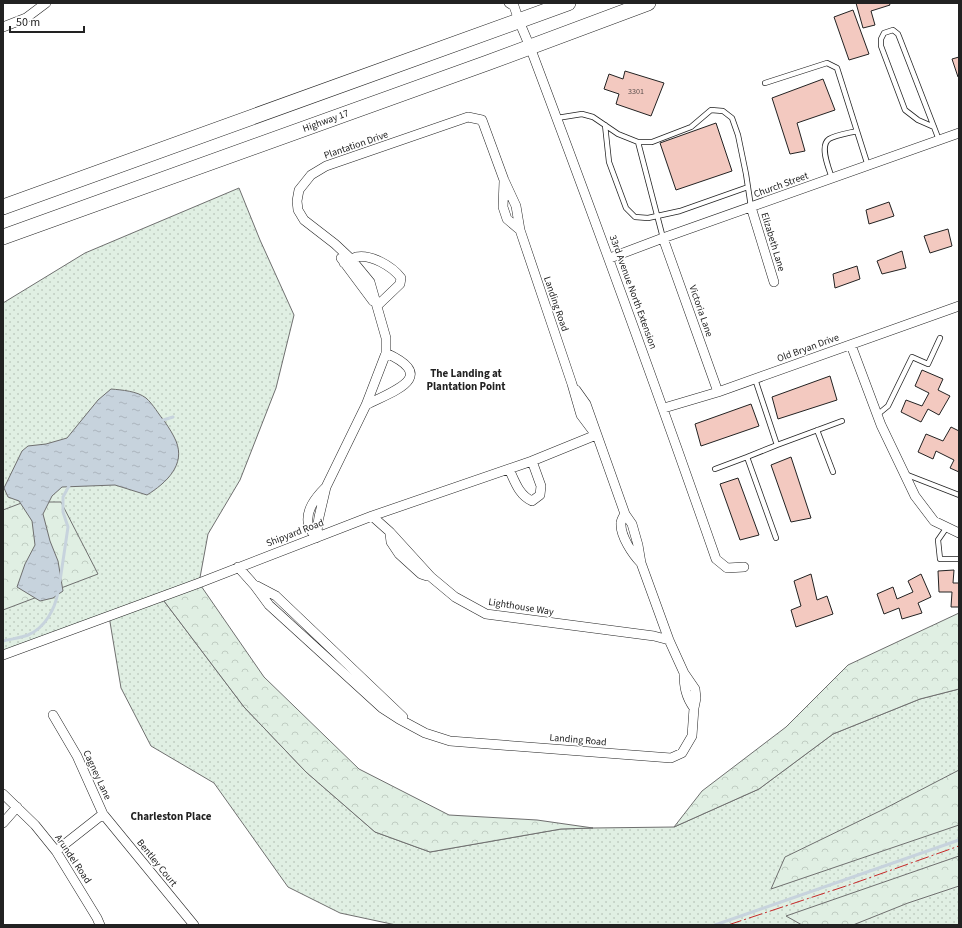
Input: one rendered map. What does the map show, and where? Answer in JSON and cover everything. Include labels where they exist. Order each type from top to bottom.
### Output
[{"type":"highway","points":[[3,207],[568,3]]},
{"type":"highway","name":"Highway 17","points":[[3,238],[648,3]]},
{"type":"street","points":[[3,27],[26,18],[46,3]]},
{"type":"street","name":"33rd Avenue North Extension","points":[[513,4],[610,258],[716,559],[727,568],[744,567]]},
{"type":"street","name":"Plantation Drive","points":[[316,538],[318,517],[326,487],[366,405],[386,353],[386,338],[370,282],[347,261],[325,236],[304,220],[298,210],[297,201],[299,190],[311,175],[326,166],[468,118],[482,120]]},
{"type":"street","name":"Landing Road","points":[[238,567],[269,605],[382,708],[425,733],[450,741],[671,758],[682,753],[692,736],[694,708],[687,698],[684,685],[684,673],[669,640],[641,563],[632,524],[625,514],[596,434],[593,421],[586,404],[572,384],[520,230],[516,206],[504,180],[482,120]]},
{"type":"street","name":"Church Street","points":[[610,258],[959,133]]},
{"type":"street","name":"Elizabeth Lane","points":[[751,207],[774,282]]},
{"type":"street","name":"Victoria Lane","points":[[664,238],[718,392]]},
{"type":"street","points":[[347,261],[355,257],[365,256],[379,261],[396,271],[401,278],[400,284],[377,306]]},
{"type":"street","name":"Old Bryan Drive","points":[[664,408],[718,392],[959,306]]},
{"type":"street","points":[[850,345],[877,415],[915,496],[934,521],[959,533]]},
{"type":"street","points":[[366,405],[403,386],[410,378],[410,370],[407,366],[397,358],[386,353]]},
{"type":"street","name":"Shipyard Road","points":[[3,655],[199,583],[372,516],[532,461],[596,434]]},
{"type":"street","points":[[510,469],[519,490],[525,498],[532,501],[540,495],[541,486],[532,461]]},
{"type":"street","name":"Lighthouse Way","points":[[372,516],[390,532],[431,577],[455,597],[486,614],[654,636],[669,640]]},
{"type":"street","name":"Landing Road","points":[[255,586],[276,596],[404,717],[425,733]]},
{"type":"street","points":[[318,650],[325,643]]},
{"type":"street","name":"Cagney Lane","points":[[53,715],[77,756],[103,814],[56,851]]},
{"type":"street","name":"Arundel Road","points":[[3,794],[35,825],[56,851],[100,925]]},
{"type":"street","points":[[3,823],[17,807]]},
{"type":"street","name":"Bentley Court","points":[[103,814],[194,925]]},
{"type":"lane","points":[[934,127],[918,120],[906,110],[881,46],[881,39],[884,33],[893,30],[898,34],[934,127],[939,140]]},
{"type":"lane","points":[[765,83],[827,63],[832,64],[837,68],[868,166]]},
{"type":"lane","points":[[557,118],[582,114],[593,117],[618,134],[638,142],[652,142],[691,127],[711,110],[723,111],[732,118],[738,135],[751,207]]},
{"type":"lane","points":[[605,125],[609,162],[626,208],[635,217],[648,218],[680,211],[748,187]]},
{"type":"lane","points":[[832,178],[824,152],[824,144],[828,139],[857,131]]},
{"type":"lane","points":[[638,142],[664,238]]},
{"type":"lane","points":[[877,415],[888,406],[912,357],[928,364],[940,338]]},
{"type":"lane","points":[[754,379],[777,445]]},
{"type":"lane","points":[[715,469],[842,421]]},
{"type":"lane","points":[[817,430],[833,472]]},
{"type":"lane","points":[[747,457],[776,538]]},
{"type":"lane","points":[[904,474],[959,496]]},
{"type":"lane","points":[[946,527],[938,540],[940,559],[959,559]]},
{"type":"green space","points":[[239,188],[260,240],[294,315],[276,388],[240,480],[208,534],[199,583],[161,597],[244,707],[306,772],[375,832],[430,852],[561,829],[674,827],[759,789],[833,734],[920,699],[959,689],[959,925],[396,925],[340,913],[288,887],[214,783],[151,746],[121,688],[109,616],[3,654],[3,303],[85,253]]},
{"type":"green space","points":[[24,502],[61,502],[98,574],[3,610],[3,510]]},
{"type":"green space","points":[[199,583],[264,677],[359,769],[449,815],[537,820],[593,828],[561,829],[430,852],[375,832],[306,772],[244,707],[161,597]]},
{"type":"green space","points":[[959,613],[959,689],[920,699],[833,734],[759,789],[674,827],[702,791],[786,727],[848,665]]},
{"type":"green space","points":[[959,770],[959,825],[771,889],[785,857],[882,810]]},
{"type":"green space","points":[[959,856],[959,886],[908,903],[853,925],[802,925],[786,916]]},
{"type":"water","points":[[111,389],[129,391],[138,394],[146,398],[151,403],[176,441],[178,458],[176,465],[167,479],[147,495],[115,485],[62,487],[52,496],[43,514],[50,541],[58,561],[63,591],[53,598],[40,601],[17,587],[25,564],[35,545],[32,521],[19,501],[8,497],[4,488],[22,451],[28,446],[46,444],[67,438],[98,400]]},
{"type":"building","points":[[856,3],[889,3],[890,5],[871,11],[875,25],[863,28]]},
{"type":"building","points":[[853,10],[869,54],[849,60],[834,17]]},
{"type":"building","points":[[959,57],[959,77],[958,77],[952,59]]},
{"type":"building","points":[[625,71],[664,83],[651,116],[616,104],[619,94],[604,89],[609,74],[623,79]]},
{"type":"building","points":[[823,79],[835,110],[797,123],[805,151],[790,154],[772,98]]},
{"type":"building","points":[[716,123],[732,171],[676,190],[660,143]]},
{"type":"building","points":[[889,202],[894,216],[869,224],[866,210]]},
{"type":"building","points":[[948,229],[952,246],[930,253],[924,236]]},
{"type":"building","points":[[902,251],[906,268],[882,274],[877,261]]},
{"type":"building","points":[[857,266],[860,279],[835,288],[833,274]]},
{"type":"building","points":[[922,370],[943,379],[938,390],[950,396],[939,415],[928,409],[921,422],[901,412],[906,400],[922,406],[929,393],[915,386]]},
{"type":"building","points":[[830,376],[837,400],[778,419],[772,397]]},
{"type":"building","points":[[751,404],[759,426],[701,446],[695,424]]},
{"type":"building","points":[[951,427],[959,431],[959,472],[950,468],[954,460],[936,451],[933,459],[918,452],[926,434],[943,441]]},
{"type":"building","points":[[791,457],[811,518],[791,522],[771,465]]},
{"type":"building","points":[[738,478],[759,535],[740,540],[720,484]]},
{"type":"building","points":[[954,570],[953,583],[959,583],[959,607],[951,607],[952,592],[939,592],[938,571]]},
{"type":"building","points":[[811,574],[817,600],[827,596],[833,614],[796,627],[791,610],[801,606],[794,581]]},
{"type":"building","points":[[921,574],[931,597],[918,603],[922,613],[902,619],[899,608],[884,614],[877,594],[893,587],[897,599],[913,592],[908,581]]},
{"type":"waterway","points":[[160,421],[173,417]]},
{"type":"waterway","points":[[60,581],[68,527],[63,512],[63,497],[70,484]]},
{"type":"waterway","points":[[3,641],[28,635],[39,628],[52,611],[58,592]]},
{"type":"waterway","points":[[715,925],[959,840]]},
{"type":"power","points":[[728,925],[849,885],[959,846]]},
{"type":"district","name":"The Landing at Plantation Point","points":[[466,379]]},
{"type":"district","name":"Charleston Place","points":[[171,816]]}]
